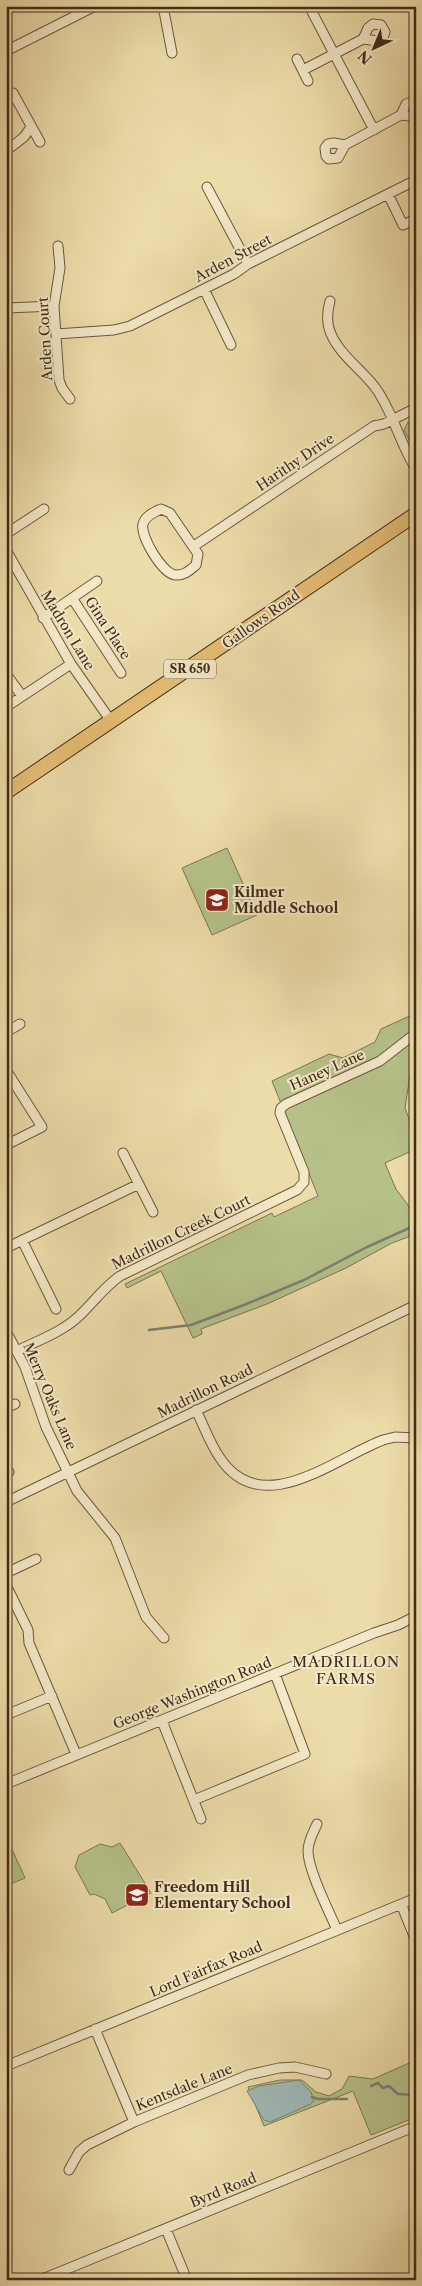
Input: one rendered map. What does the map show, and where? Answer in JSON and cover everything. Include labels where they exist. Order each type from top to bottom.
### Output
[{"type":"main road","name":"Gallows Road","points":[[6,792],[416,514]]},
{"type":"street","points":[[6,50],[95,6]]},
{"type":"street","points":[[163,6],[172,53]]},
{"type":"street","points":[[250,6],[259,6]]},
{"type":"street","points":[[309,6],[374,130]]},
{"type":"street","points":[[303,70],[363,39]]},
{"type":"street","points":[[297,59],[308,81]]},
{"type":"street","points":[[13,93],[40,142]]},
{"type":"street","points":[[345,145],[401,115],[406,104],[416,100]]},
{"type":"street","points":[[401,115],[416,117]]},
{"type":"street","points":[[6,151],[24,137],[31,127]]},
{"type":"street","name":"Arden Street","points":[[56,334],[114,330],[130,326],[204,289],[248,264],[416,180]]},
{"type":"street","points":[[207,187],[248,264]]},
{"type":"street","points":[[388,194],[403,225],[416,219]]},
{"type":"street","name":"Arden Court","points":[[58,246],[60,268],[54,306],[59,380],[70,399]]},
{"type":"street","points":[[204,289],[231,345]]},
{"type":"street","points":[[330,301],[327,315],[331,334],[342,352],[376,388],[393,419],[401,441],[416,469]]},
{"type":"street","points":[[7,308],[54,306]]},
{"type":"street","name":"Harithy Drive","points":[[194,546],[366,431],[416,408]]},
{"type":"street","points":[[6,534],[44,508]]},
{"type":"street","points":[[161,510],[170,513],[194,546],[198,554],[196,565],[185,573],[175,575],[164,569],[142,534],[143,522],[152,513],[161,510]]},
{"type":"street","name":"Madron Lane","points":[[6,550],[43,618],[71,664],[111,721]]},
{"type":"street","points":[[43,618],[97,581]]},
{"type":"street","name":"Gina Place","points":[[72,598],[121,673]]},
{"type":"street","points":[[6,707],[71,664]]},
{"type":"street","points":[[6,674],[22,696]]},
{"type":"street","points":[[6,1032],[20,1024]]},
{"type":"street","name":"Haney Lane","points":[[288,1195],[298,1190],[304,1182],[304,1172],[280,1113],[281,1108],[380,1061],[416,1033]]},
{"type":"street","points":[[6,1070],[42,1127],[6,1145]]},
{"type":"street","points":[[123,1153],[152,1212]]},
{"type":"street","points":[[6,1248],[139,1184]]},
{"type":"street","name":"Madrillon Creek Court","points":[[17,1351],[66,1326],[78,1317],[103,1289],[120,1276],[288,1195]]},
{"type":"street","points":[[22,1240],[56,1310]]},
{"type":"street","name":"Madrillon Road","points":[[6,1502],[416,1305]]},
{"type":"street","name":"Merry Oaks Lane","points":[[6,1331],[33,1388],[44,1424],[68,1472],[86,1504],[106,1525],[115,1538],[146,1617],[164,1638]]},
{"type":"street","points":[[196,1410],[216,1453],[225,1466],[245,1480],[270,1486],[295,1482],[384,1440],[395,1437],[416,1438]]},
{"type":"street","points":[[6,1573],[36,1559]]},
{"type":"street","points":[[6,1585],[28,1630],[29,1643],[76,1754]]},
{"type":"street","name":"George Washington Road","points":[[6,1784],[398,1625],[416,1616]]},
{"type":"street","points":[[194,1800],[305,1754],[275,1674]]},
{"type":"street","points":[[6,1715],[52,1696]]},
{"type":"street","points":[[162,1720],[201,1819]]},
{"type":"street","points":[[317,1824],[310,1840],[308,1852],[313,1870],[337,1930]]},
{"type":"street","name":"Lord Fairfax Road","points":[[6,2066],[416,1898]]},
{"type":"street","points":[[401,1904],[416,1941]]},
{"type":"street","points":[[95,2029],[134,2122]]},
{"type":"street","name":"Kentsdale Lane","points":[[68,2170],[78,2152],[86,2145],[134,2122],[261,2071],[295,2067],[326,2074]]},
{"type":"street","name":"Byrd Road","points":[[40,2280],[416,2126]]},
{"type":"street","points":[[166,2229],[187,2280]]},
{"type":"street","points":[[410,2280],[416,2277]]},
{"type":"green space","points":[[408,422],[416,436],[416,453],[404,430]]},
{"type":"green space","points":[[227,848],[257,915],[212,935],[182,868]]},
{"type":"green space","points":[[414,1014],[416,1067],[411,1069],[405,1108],[416,1137],[416,1149],[385,1163],[396,1189],[416,1216],[416,1234],[392,1243],[346,1268],[267,1304],[201,1329],[202,1334],[193,1338],[161,1271],[127,1288],[125,1284],[272,1213],[274,1217],[318,1196],[272,1081],[329,1054],[343,1058],[375,1042],[381,1029]]},
{"type":"green space","points":[[6,1836],[25,1878],[6,1886]]},
{"type":"green space","points":[[120,1843],[151,1893],[112,1913],[105,1899],[94,1894],[90,1895],[75,1867],[79,1855],[100,1844],[112,1847]]},
{"type":"green space","points":[[416,2060],[416,2117],[371,2135],[353,2091],[264,2126],[248,2087],[280,2080],[302,2080],[316,2092],[329,2096],[342,2089],[349,2076],[373,2079]]},
{"type":"water","points":[[299,2080],[311,2092],[314,2100],[311,2104],[270,2122],[264,2120],[247,2091],[259,2086]]},
{"type":"waterway","points":[[149,1330],[191,1325],[244,1305],[304,1280],[367,1247],[416,1225]]},
{"type":"waterway","points":[[371,2086],[378,2083],[383,2088],[389,2086],[398,2094],[416,2095]]},
{"type":"waterway","points":[[312,2097],[318,2099],[347,2099]]},
{"type":"place","name":"Kilmer Middle School","points":[[217,900]]},
{"type":"place","name":"Freedom Hill Elementary School","points":[[137,1895]]},
{"type":"district","name":"MADRILLON FARMS","points":[[346,1670]]}]
